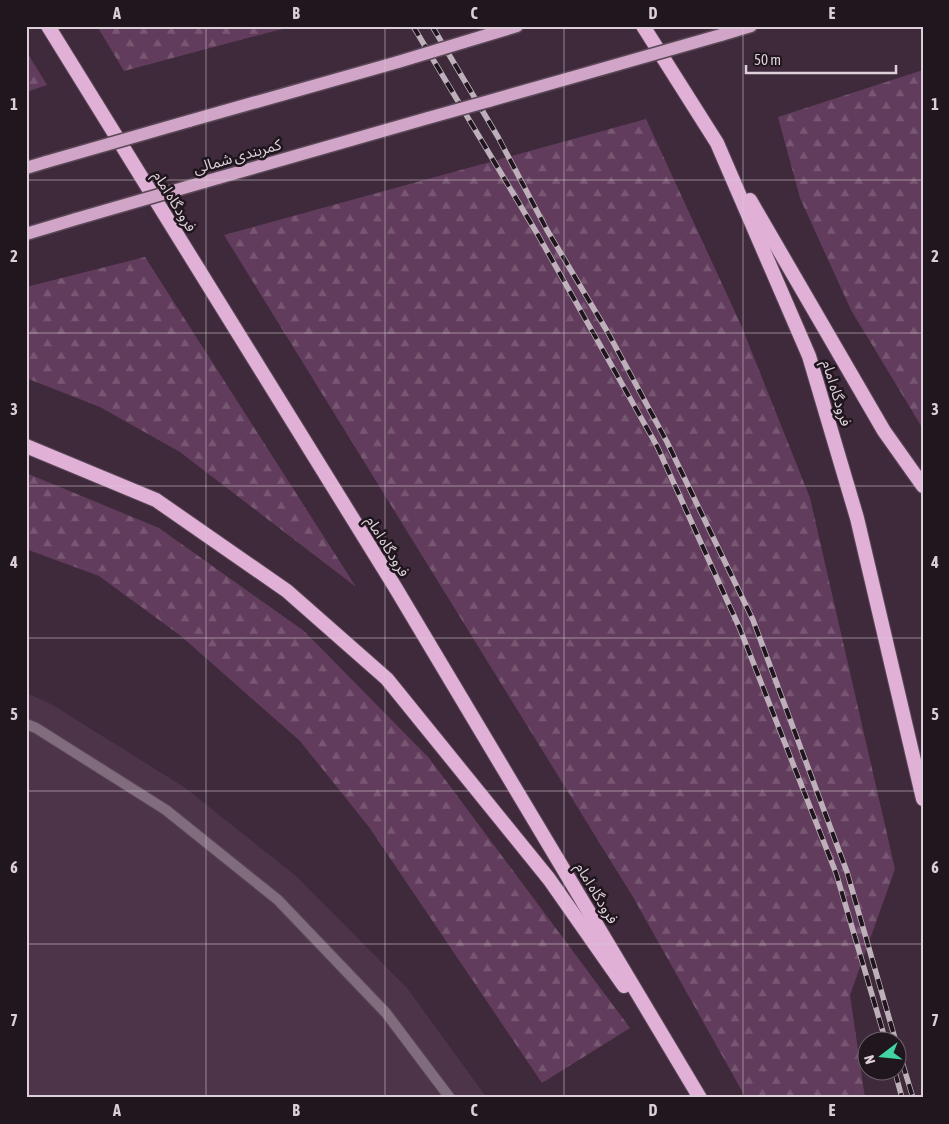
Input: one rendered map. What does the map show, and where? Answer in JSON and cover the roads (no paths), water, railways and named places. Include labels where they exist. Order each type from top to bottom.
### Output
[{"type":"highway","name":"فرودگاه امام","points":[[48,26],[395,587],[698,1094]]},
{"type":"highway","name":"فرودگاه امام","points":[[643,26],[717,143],[809,356],[857,518],[923,799]]},
{"type":"highway","points":[[717,143],[884,432],[923,486]]},
{"type":"highway","points":[[26,446],[156,500],[287,591],[387,679],[549,878],[698,1094]]},
{"type":"main road","points":[[26,168],[398,62],[517,26]]},
{"type":"main road","name":"کمربندی شمالی","points":[[26,234],[76,218],[751,26]]},
{"type":"lane","points":[[26,724],[36,728],[166,810],[278,900],[386,1013],[450,1098]]},
{"type":"railway","points":[[413,26],[538,235],[657,446],[740,629],[836,873],[883,1032]]},
{"type":"railway","points":[[432,26],[498,137],[547,230],[607,331],[667,442],[753,620],[847,872],[893,1032]]},
{"type":"railway","points":[[906,1075],[913,1098]]},
{"type":"railway","points":[[898,1082],[902,1098]]}]
